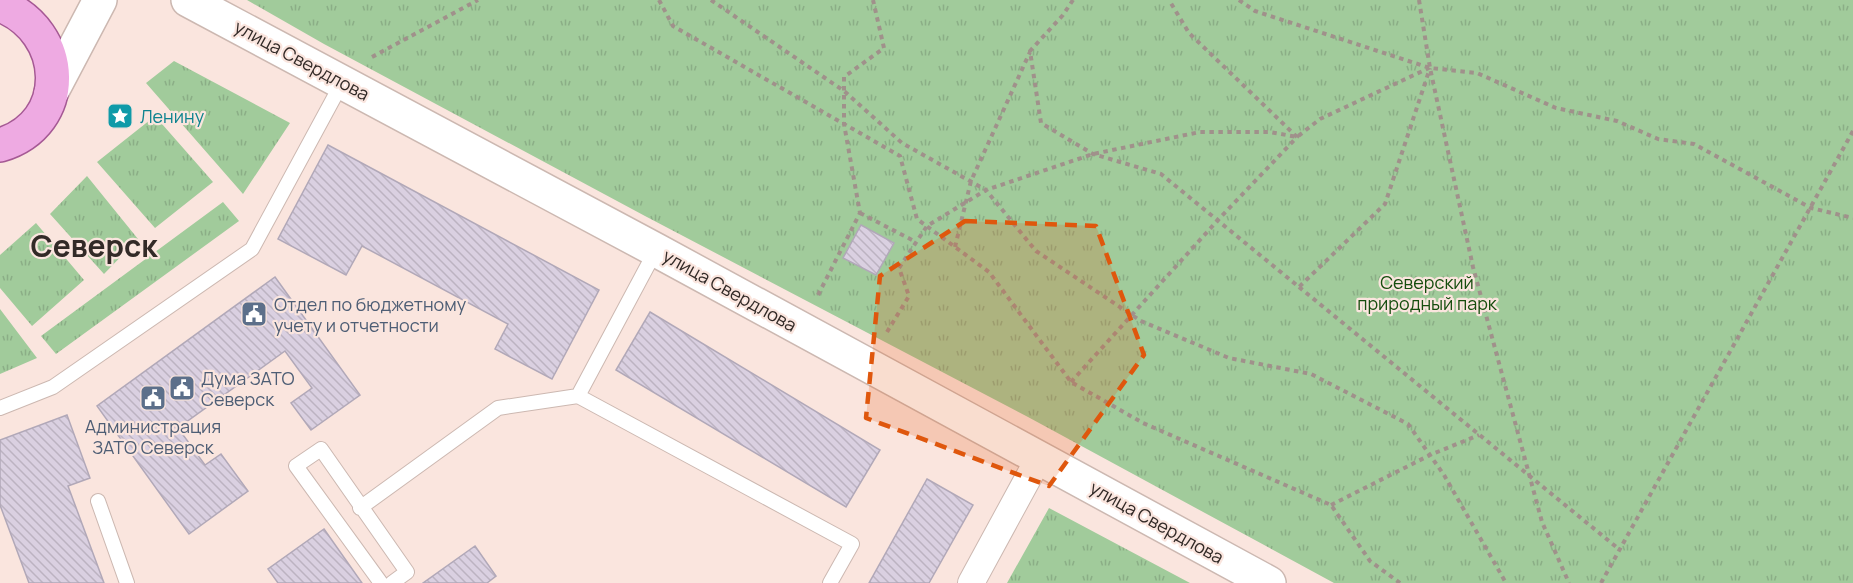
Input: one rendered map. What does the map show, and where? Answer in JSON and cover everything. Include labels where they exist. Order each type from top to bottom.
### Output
[{"type":"main road","points":[[0,5],[11,9],[39,33],[52,67],[51,93],[46,106],[30,128],[19,137],[0,145]]},
{"type":"street","points":[[51,93],[100,0]]},
{"type":"street","name":"улица Свердлова","points":[[188,0],[343,81],[1269,583]]},
{"type":"street","points":[[971,583],[1039,458]]},
{"type":"lane","points":[[0,408],[53,387],[252,249],[343,81]]},
{"type":"lane","points":[[578,396],[656,250]]},
{"type":"lane","points":[[360,508],[498,408],[578,396],[852,544],[830,583]]},
{"type":"lane","points":[[381,583],[296,466],[321,449],[360,508],[407,572],[392,583]]},
{"type":"lane","points":[[98,501],[127,583]]},
{"type":"path","points":[[372,57],[478,0]]},
{"type":"path","points":[[660,0],[673,26],[900,156],[917,219],[989,272],[1071,382],[1143,423],[1331,505],[1370,561],[1400,583]]},
{"type":"path","points":[[711,0],[844,91],[902,143],[986,190],[1036,251],[1141,321],[1229,358],[1311,374],[1408,424],[1444,476],[1506,583]]},
{"type":"path","points":[[818,295],[860,213],[844,124],[844,77],[884,48],[873,0]]},
{"type":"path","points":[[955,247],[970,181],[1030,51],[1063,15],[1073,0]]},
{"type":"path","points":[[1169,0],[1189,33],[1297,137]]},
{"type":"path","points":[[1239,0],[1255,11],[1430,68],[1477,73],[1556,108],[1617,121],[1658,139],[1694,144],[1811,208],[1853,218]]},
{"type":"path","points":[[1419,0],[1430,68],[1473,267],[1542,522],[1569,583]]},
{"type":"path","points":[[1030,51],[1041,123],[1093,154],[1161,174],[1620,550]]},
{"type":"path","points":[[1071,382],[1297,137],[1320,119],[1430,68]]},
{"type":"path","points":[[1299,287],[1384,204],[1430,68]]},
{"type":"path","points":[[1601,583],[1853,131]]},
{"type":"path","points":[[886,332],[909,296],[899,268],[927,226],[986,190],[1093,154],[1200,132],[1270,132],[1297,137]]},
{"type":"path","points":[[860,213],[916,242]]},
{"type":"path","points":[[1331,505],[1430,455],[1480,435]]},
{"type":"highlighted area","points":[[965,221],[1096,226],[1144,355],[1049,486],[866,418],[880,276]]},
{"type":"green space","name":"Северский природный парк","points":[[247,0],[1853,0],[1853,583],[1334,583],[1028,417],[324,44]]},
{"type":"green space","points":[[174,61],[290,123],[243,194],[146,83]]},
{"type":"green space","points":[[155,116],[213,182],[155,228],[97,162]]},
{"type":"green space","points":[[87,176],[138,239],[104,274],[50,214]]},
{"type":"green space","points":[[223,202],[239,221],[56,354],[41,336]]},
{"type":"green space","points":[[36,223],[84,280],[32,326],[0,288],[0,255]]},
{"type":"green space","points":[[0,309],[37,358],[0,374]]},
{"type":"green space","points":[[1049,508],[1190,583],[1007,583]]},
{"type":"building","points":[[328,145],[599,290],[552,379],[495,349],[508,324],[362,246],[346,275],[278,239]]},
{"type":"building","points":[[861,225],[894,243],[876,275],[843,258]]},
{"type":"building","points":[[275,277],[360,395],[311,430],[291,403],[312,388],[285,351],[178,428],[205,465],[221,454],[248,491],[189,534],[97,406]]},
{"type":"building","points":[[650,312],[880,450],[846,507],[616,370]]},
{"type":"building","points":[[67,415],[90,478],[68,486],[104,583],[29,583],[0,505],[0,440]]},
{"type":"building","points":[[927,479],[973,505],[929,583],[869,583]]},
{"type":"building","points":[[324,529],[362,583],[278,583],[268,569]]},
{"type":"building","points":[[475,546],[496,576],[487,583],[423,583]]},
{"type":"place","name":"Ленину","points":[[120,116]]},
{"type":"place","name":"Отдел по бюджетному учету и отчетности","points":[[254,314]]},
{"type":"place","name":"Дума ЗАТО Северск","points":[[182,388]]},
{"type":"place","name":"Администрация ЗАТО Северск","points":[[153,398]]},
{"type":"district","name":"Северск","points":[[94,245]]}]
